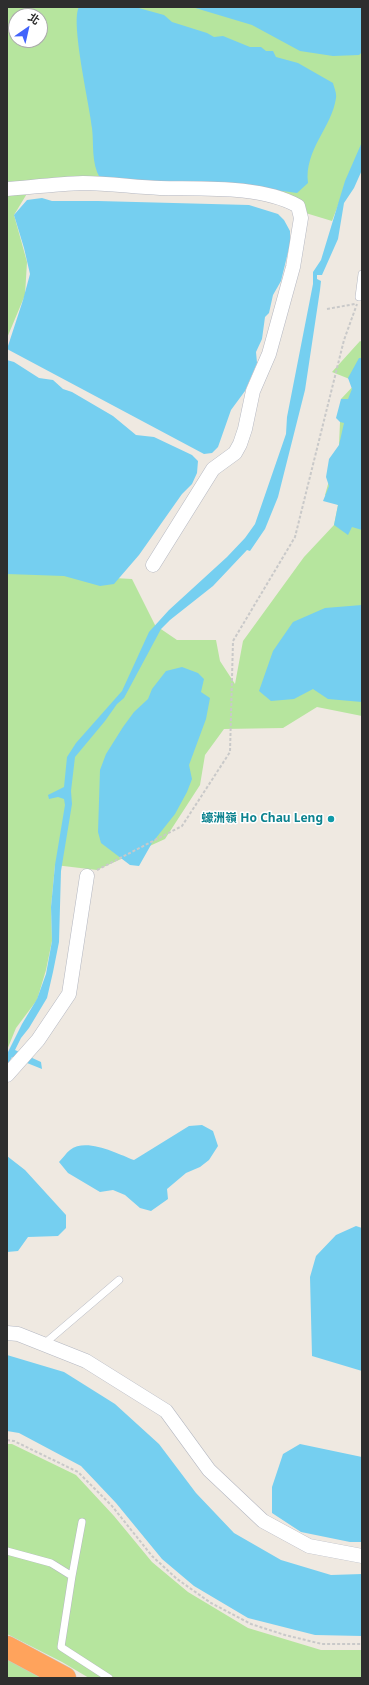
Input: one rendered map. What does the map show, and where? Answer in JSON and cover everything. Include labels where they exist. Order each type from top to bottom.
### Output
[{"type":"highway","points":[[7,1647],[66,1678]]},
{"type":"street","points":[[7,189],[84,183],[155,188],[214,189],[263,193],[288,201],[298,206],[301,218],[293,267],[269,354],[253,390],[245,429],[240,444],[235,453],[213,469],[153,565]]},
{"type":"street","points":[[7,1075],[38,1040],[69,994],[87,876]]},
{"type":"street","points":[[7,1332],[18,1334],[86,1361],[166,1411],[209,1470],[263,1521],[309,1546],[362,1556]]},
{"type":"lane","points":[[358,300],[362,274]]},
{"type":"lane","points":[[44,1344],[119,1280]]},
{"type":"lane","points":[[82,1522],[61,1647],[109,1678]]},
{"type":"lane","points":[[7,1551],[51,1563],[72,1576]]},
{"type":"path","points":[[358,300],[362,305]]},
{"type":"path","points":[[327,309],[358,300]]},
{"type":"path","points":[[87,876],[182,826],[230,752],[233,640],[296,537],[344,340],[358,300]]},
{"type":"path","points":[[7,1440],[14,1441],[78,1472],[112,1506],[152,1556],[177,1579],[211,1603],[251,1624],[285,1635],[322,1644],[362,1644]]},
{"type":"green space","points":[[7,7],[362,7],[362,143],[332,221],[299,211],[256,193],[31,187],[14,215],[27,262],[25,295],[7,338]]},
{"type":"green space","points":[[360,341],[362,342],[362,716],[317,707],[283,728],[224,729],[205,755],[200,785],[165,839],[97,870],[55,865],[51,907],[52,941],[46,970],[37,1000],[16,1028],[7,1050],[7,572],[132,579],[155,625],[177,640],[216,640],[220,661],[235,684],[243,641],[304,557],[334,525],[338,505],[325,495],[339,445],[341,399],[357,382],[332,372]]},
{"type":"green space","points":[[7,1444],[12,1444],[76,1475],[114,1516],[152,1562],[188,1592],[248,1628],[321,1650],[362,1650],[362,1678],[89,1678],[62,1662],[7,1634]]},
{"type":"green space","points":[[7,1659],[45,1678],[7,1678]]},
{"type":"water","points":[[79,7],[135,7],[164,15],[172,22],[207,33],[214,37],[223,36],[250,47],[261,47],[266,51],[273,51],[276,57],[298,63],[333,83],[336,96],[333,109],[310,160],[308,183],[297,193],[246,186],[100,178],[95,166],[92,128],[81,65],[77,29]]},
{"type":"water","points":[[192,7],[362,7],[362,52],[359,55],[333,56],[300,51],[252,25]]},
{"type":"water","points":[[362,142],[362,170],[354,188],[344,203],[338,239],[322,275],[317,275],[317,279],[321,281],[305,390],[278,497],[265,529],[250,551],[247,550],[213,586],[170,620],[161,629],[124,698],[117,704],[75,757],[71,791],[72,804],[61,871],[59,942],[53,972],[47,998],[15,1050],[41,1062],[42,1069],[12,1057],[7,1066],[7,1054],[37,999],[46,974],[52,941],[51,907],[55,865],[65,805],[64,799],[58,797],[49,799],[48,795],[64,787],[67,757],[76,743],[122,691],[149,632],[169,610],[227,557],[245,538],[255,524],[286,434],[287,417],[313,284],[313,272],[321,260],[345,181]]},
{"type":"water","points":[[42,198],[52,201],[249,205],[278,214],[284,220],[290,231],[290,244],[281,281],[273,295],[269,313],[265,317],[262,339],[256,352],[257,363],[245,391],[231,410],[218,447],[212,453],[204,454],[7,349],[30,274],[14,215],[27,200]]},
{"type":"water","points":[[359,358],[362,358],[362,530],[352,527],[348,535],[334,525],[338,505],[323,501],[329,486],[326,477],[329,459],[339,445],[344,423],[340,422],[336,418],[341,399],[348,399],[352,389],[348,378]]},
{"type":"water","points":[[7,360],[14,362],[39,378],[53,380],[63,389],[72,392],[113,416],[136,435],[154,437],[192,455],[198,461],[197,473],[192,484],[182,494],[139,555],[114,584],[100,586],[64,576],[7,574]]},
{"type":"water","points":[[362,605],[362,702],[328,699],[313,689],[294,699],[271,701],[259,691],[273,651],[293,622],[325,608]]},
{"type":"water","points":[[182,667],[198,673],[204,679],[201,692],[210,698],[206,719],[189,765],[192,779],[175,814],[152,843],[139,866],[130,865],[101,843],[98,832],[100,770],[106,754],[123,727],[134,712],[148,699],[152,689],[166,671]]},
{"type":"water","points":[[202,1125],[213,1131],[218,1146],[209,1160],[200,1167],[186,1173],[167,1189],[168,1199],[151,1211],[140,1208],[125,1195],[113,1190],[100,1192],[68,1173],[59,1162],[70,1150],[77,1146],[84,1145],[102,1148],[134,1160],[189,1126]]},
{"type":"water","points":[[7,1156],[25,1170],[66,1215],[66,1228],[58,1236],[28,1237],[18,1251],[7,1252]]},
{"type":"water","points":[[356,1226],[362,1228],[362,1371],[312,1356],[310,1277],[316,1256],[336,1235]]},
{"type":"water","points":[[7,1355],[64,1372],[115,1404],[159,1444],[196,1493],[234,1533],[281,1560],[331,1575],[362,1574],[362,1636],[315,1635],[248,1618],[194,1586],[162,1559],[116,1503],[81,1466],[19,1433],[7,1431]]},
{"type":"water","points":[[300,1444],[362,1457],[362,1542],[350,1542],[301,1532],[272,1513],[272,1487],[283,1454]]},
{"type":"place","name":"蠔洲嶺 Ho Chau Leng","points":[[331,819]]}]
